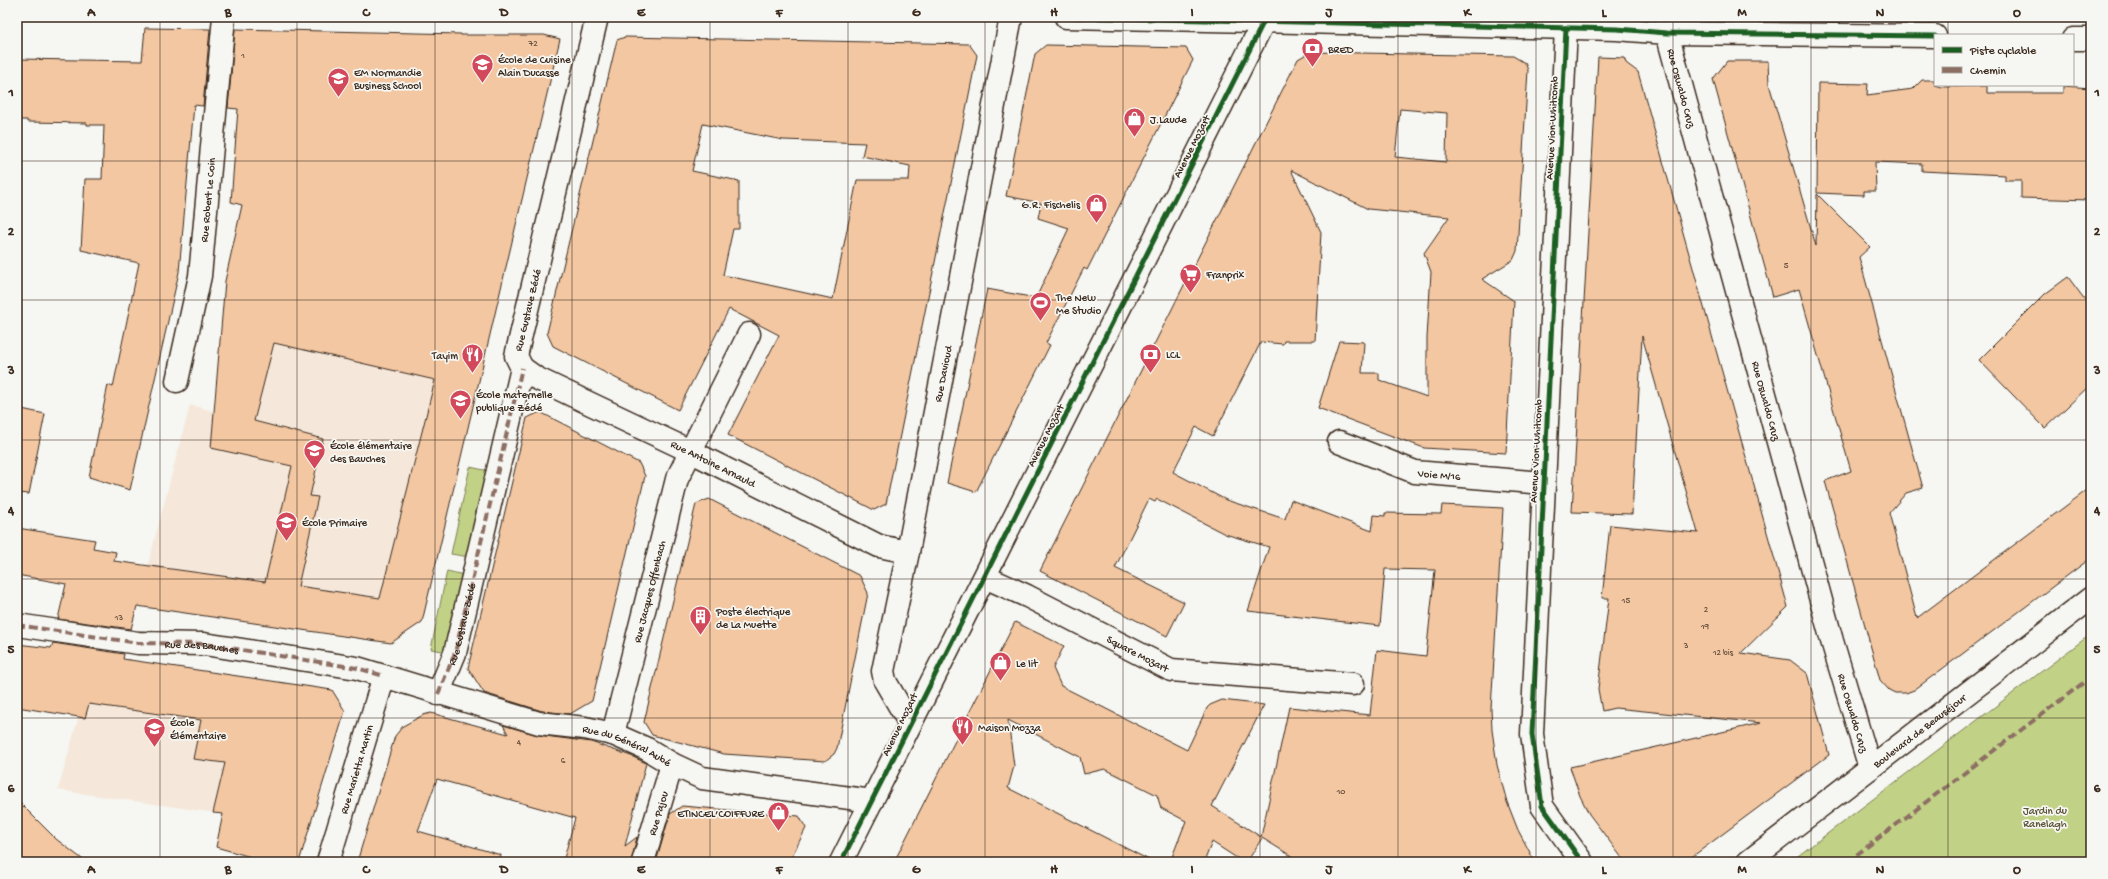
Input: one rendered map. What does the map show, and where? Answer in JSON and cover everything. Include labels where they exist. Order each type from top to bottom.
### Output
[{"type":"street","name":"Rue Robert Le Coin","points":[[177,381],[200,276],[224,17]]},
{"type":"street","name":"Rue Gustave Zédé","points":[[438,694],[456,653],[522,368],[516,356],[598,17]]},
{"type":"street","name":"Rue Davioud","points":[[910,724],[885,681],[883,671],[908,552],[1011,17]]},
{"type":"street","points":[[1066,17],[1266,19],[1566,28],[1667,33],[1876,26],[1934,36]]},
{"type":"street","name":"Avenue Mozart","points":[[841,862],[1266,19]]},
{"type":"street","name":"Avenue Vion-Whitcomb","points":[[1566,28],[1532,734],[1542,806],[1582,862]]},
{"type":"street","name":"Rue Oswaldo Cruz","points":[[1667,33],[1832,641],[1870,768]]},
{"type":"street","points":[[2074,39],[2091,39]]},
{"type":"street","name":"Rue Jacques Offenbach","points":[[613,734],[677,479],[749,334]]},
{"type":"street","name":"Rue Antoine Arnauld","points":[[522,368],[536,378],[690,451],[879,546],[908,552]]},
{"type":"street","name":"Voie M/16","points":[[1339,442],[1415,472],[1543,484]]},
{"type":"street","name":"Square Mozart","points":[[985,577],[1027,596],[1172,670],[1353,684]]},
{"type":"street","name":"Boulevard de Beauséjour","points":[[1748,862],[2091,598]]},
{"type":"street","name":"Rue des Bauches","points":[[17,625],[138,644],[204,644],[357,668],[384,676]]},
{"type":"street","name":"Rue du Général Aubé","points":[[384,676],[438,694],[539,723],[585,728],[613,734],[702,778],[872,801]]},
{"type":"street","name":"Rue Marietta Martin","points":[[328,862],[384,676]]},
{"type":"street","name":"Rue Pajou","points":[[643,862],[672,764]]},
{"type":"shaded area","name":"École élémentaire des Bauches","points":[[266,291],[477,387],[422,622],[391,643],[137,606],[190,405],[224,414]]},
{"type":"shaded area","name":"École Élémentaire","points":[[96,655],[248,678],[223,814],[58,790]]},
{"type":"green space","points":[[470,467],[489,471],[469,557],[451,554]]},
{"type":"green space","points":[[447,571],[464,575],[448,652],[431,649]]},
{"type":"green space","name":"Jardin du Ranelagh","points":[[2091,634],[2091,862],[1790,862]]},
{"type":"building","points":[[145,28],[210,29],[203,106],[194,105],[179,272],[130,490],[89,477],[108,385],[113,387],[139,263],[81,250],[85,179],[102,179],[104,125],[87,125],[87,123],[27,122],[27,120],[17,120],[17,59],[142,61]]},
{"type":"building","points":[[235,29],[461,35],[544,35],[560,39],[422,622],[391,643],[137,606],[131,629],[58,619],[66,584],[17,575],[17,528],[95,540],[93,548],[116,552],[114,561],[265,582],[292,466],[211,448],[225,281],[242,205],[231,202],[238,109],[228,108]],"holes":[[[274,343],[435,380],[380,598],[298,586],[318,497],[310,496],[323,439],[254,421]]]},
{"type":"building","points":[[625,37],[969,44],[977,55],[886,504],[874,510],[728,435],[779,335],[729,309],[678,410],[553,346],[547,333],[617,40]],"holes":[[[703,124],[783,140],[865,143],[862,156],[910,166],[909,180],[857,180],[833,299],[723,275],[733,229],[739,229],[739,181],[692,171]]]},
{"type":"building","points":[[1046,45],[1186,48],[1193,60],[1087,270],[1084,268],[1046,343],[1050,345],[976,492],[947,483],[987,289],[1036,298],[1069,228],[1038,218],[1041,203],[1006,196],[1035,54]]},
{"type":"building","points":[[1310,52],[1513,56],[1525,63],[1528,70],[1517,251],[1513,260],[1482,279],[1514,301],[1506,453],[1424,448],[1318,408],[1339,341],[1364,342],[1362,373],[1379,373],[1379,380],[1427,397],[1427,338],[1431,272],[1424,253],[1449,217],[1368,209],[1291,170],[1321,232],[1315,341],[1284,341],[1283,344],[1261,342],[1213,436],[1196,427],[1173,472],[1226,500],[1285,519],[1291,500],[1372,531],[1374,515],[1385,516],[1385,513],[1441,514],[1442,505],[1503,508],[1491,709],[1492,730],[1497,765],[1507,802],[1518,830],[1535,862],[1301,862],[1262,838],[1247,862],[1243,862],[1212,842],[1204,862],[1170,862],[1186,821],[1161,808],[1157,795],[1105,769],[1084,774],[1080,757],[1008,720],[1014,766],[1008,788],[1153,862],[894,862],[1015,622],[1064,646],[1053,668],[1061,686],[1187,750],[1207,708],[1210,705],[1222,700],[1264,705],[1212,806],[1261,837],[1289,707],[1370,715],[1377,650],[1426,656],[1435,570],[1385,569],[1380,626],[1248,611],[1269,547],[1225,534],[1157,499],[1155,502],[1149,499],[1115,568],[1184,602],[1167,636],[1040,571],[1298,59]],"holes":[[[1400,109],[1447,113],[1446,162],[1395,157]]]},
{"type":"building","points":[[1598,57],[1624,58],[1626,63],[1638,72],[1788,607],[1741,653],[1790,660],[1807,673],[1829,755],[1685,862],[1625,862],[1589,814],[1580,796],[1570,767],[1761,723],[1615,708],[1602,711],[1598,689],[1609,598],[1602,598],[1610,525],[1698,533],[1642,336],[1632,514],[1572,512]]},
{"type":"building","points":[[1727,61],[1768,61],[1769,84],[1816,246],[1817,194],[1870,247],[1859,257],[1923,488],[1906,493],[1889,513],[1917,618],[2091,487],[2091,558],[1914,690],[1906,693],[1895,693],[1889,690],[1880,680],[1825,481],[1851,471],[1799,289],[1773,297],[1713,79]]},
{"type":"building","points":[[1922,80],[1934,80],[1934,86],[1942,87],[1987,86],[1987,93],[2063,93],[2063,86],[2091,88],[2091,200],[2021,198],[2021,180],[2005,180],[2005,175],[1922,171],[1922,164],[1875,162],[1876,191],[1864,191],[1864,195],[1817,193],[1818,83],[1868,84],[1867,95],[1913,89]]},
{"type":"building","points":[[2068,277],[2091,308],[2091,384],[2045,428],[1979,360],[2045,294]]},
{"type":"building","points":[[17,408],[45,414],[29,494],[17,493]]},
{"type":"building","points":[[540,412],[639,463],[645,476],[592,701],[570,714],[542,711],[484,693],[468,668],[527,418]]},
{"type":"building","points":[[709,499],[860,576],[868,593],[837,748],[834,754],[825,761],[724,754],[652,735],[644,722],[696,504]]},
{"type":"building","points":[[53,643],[124,654],[123,659],[332,690],[345,711],[299,862],[250,862],[251,857],[216,847],[223,814],[213,813],[225,763],[193,759],[201,720],[89,704],[85,718],[17,707],[17,644],[51,648]]},
{"type":"building","points":[[431,713],[508,734],[503,725],[538,735],[591,742],[646,763],[625,846],[637,837],[631,862],[563,862],[575,818],[437,779],[418,831],[501,855],[500,862],[357,862],[395,736],[403,726],[423,715]]},
{"type":"building","points":[[17,800],[56,839],[86,862],[17,862]]},
{"type":"building","points":[[682,806],[799,816],[806,828],[789,862],[656,862],[670,814]]},
{"type":"marked path","points":[[438,694],[455,653],[522,368]]},
{"type":"marked path","points":[[17,625],[138,643],[204,644],[357,668],[384,676]]},
{"type":"marked path","points":[[1847,862],[2091,677]]},
{"type":"cycle path","points":[[1066,17],[1617,29],[1667,33],[1934,36]]},
{"type":"cycle path","points":[[841,862],[1266,17]]},
{"type":"cycle path","points":[[1566,28],[1532,734],[1542,806],[1582,862]]},
{"type":"place","name":"BRED","points":[[1312,68]]},
{"type":"place","name":"École de Cuisine Alain Ducasse","points":[[482,84]]},
{"type":"place","name":"EM Normandie Business School","points":[[338,98]]},
{"type":"place","name":"J.Laude","points":[[1135,138]]},
{"type":"place","name":"G.R. Fischelis","points":[[1096,224]]},
{"type":"place","name":"Franprix","points":[[1190,294]]},
{"type":"place","name":"The New Me Studio","points":[[1040,322]]},
{"type":"place","name":"Tayim","points":[[473,374]]},
{"type":"place","name":"LCL","points":[[1150,374]]},
{"type":"place","name":"École maternelle publique Zédé","points":[[461,420]]},
{"type":"place","name":"École élémentaire des Bauches","points":[[315,470]]},
{"type":"place","name":"École Primaire","points":[[286,542]]},
{"type":"place","name":"Poste électrique de La Muette","points":[[700,636]]},
{"type":"place","name":"Le lit","points":[[1000,682]]},
{"type":"place","name":"Maison Mozza","points":[[962,746]]},
{"type":"place","name":"École Élémentaire","points":[[155,748]]},
{"type":"place","name":"ETINCEL’COIFFURE","points":[[779,832]]}]
